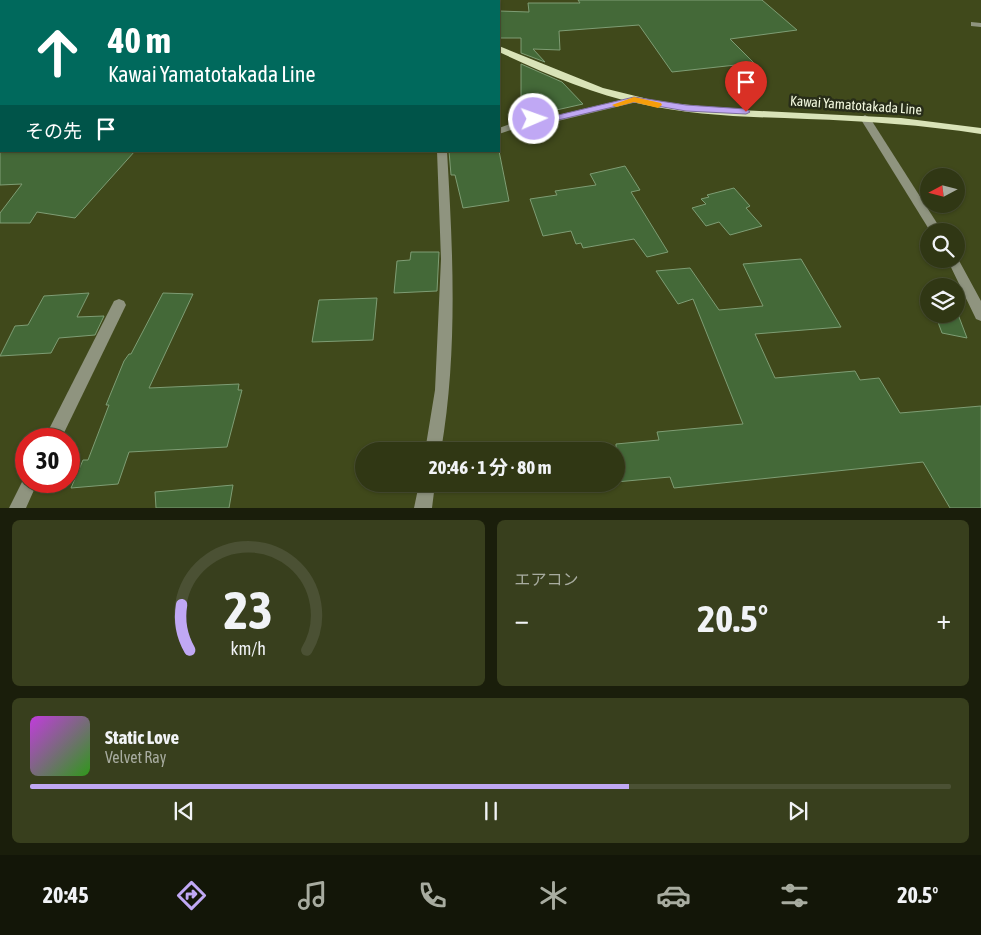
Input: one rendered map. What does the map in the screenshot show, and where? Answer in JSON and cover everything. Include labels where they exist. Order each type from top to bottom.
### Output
[{"type":"main road","name":"Kawai Yamatotakada Line","points":[[500,49],[605,91],[634,100],[686,108],[865,118],[981,131]]},
{"type":"street","points":[[500,131],[534,119],[554,119],[634,100]]},
{"type":"street","points":[[865,118],[931,223]]},
{"type":"street","points":[[434,442],[443,390],[446,259],[442,152]]},
{"type":"street","points":[[958,268],[981,315]]},
{"type":"street","points":[[58,428],[119,305]]},
{"type":"street","points":[[423,508],[426,492]]},
{"type":"street","points":[[17,508],[24,493]]},
{"type":"building","points":[[578,0],[762,0],[797,30],[730,39],[754,63],[672,72],[639,25],[559,31],[560,50],[533,49],[545,62],[521,53],[521,38],[500,38],[500,11],[529,12],[528,3],[580,3]]},
{"type":"building","points":[[521,64],[562,82],[583,104],[521,118]]},
{"type":"building","points":[[0,152],[134,152],[75,218],[37,212],[30,223],[0,223],[0,213],[22,184],[0,185]]},
{"type":"building","points":[[449,152],[499,152],[509,201],[463,208],[455,175],[451,175]]},
{"type":"building","points":[[625,166],[640,190],[631,192],[668,252],[647,257],[634,239],[583,248],[581,243],[576,244],[571,231],[543,236],[530,199],[557,195],[555,191],[596,185],[590,174]]},
{"type":"building","points":[[734,188],[750,206],[746,208],[762,226],[730,235],[719,222],[706,226],[692,208],[706,204],[701,199],[709,197],[707,195]]},
{"type":"building","points":[[411,252],[439,252],[437,291],[394,293],[397,261],[410,260]]},
{"type":"building","points":[[801,259],[841,327],[755,334],[775,378],[855,371],[860,380],[879,378],[900,413],[981,406],[981,508],[950,508],[923,462],[674,488],[670,477],[625,481],[625,443],[659,440],[657,432],[743,424],[693,299],[678,304],[656,271],[690,268],[719,310],[763,306],[743,264]]},
{"type":"building","points":[[89,293],[77,317],[104,316],[95,335],[59,338],[51,353],[0,356],[15,326],[28,325],[44,296]]},
{"type":"building","points":[[163,293],[193,294],[149,388],[239,384],[238,390],[242,390],[227,447],[129,452],[118,484],[80,487],[80,467],[83,460],[88,460],[109,405],[106,405],[124,361],[131,354]]},
{"type":"building","points":[[377,298],[373,340],[312,342],[319,300]]},
{"type":"building","points":[[938,323],[961,323],[967,338],[942,333]]},
{"type":"building","points":[[233,485],[229,508],[156,508],[155,492]]},
{"type":"slow traffic","points":[[616,105],[634,100],[658,105]]},
{"type":"route","points":[[534,119],[554,119],[634,100],[658,105],[746,112]]}]
